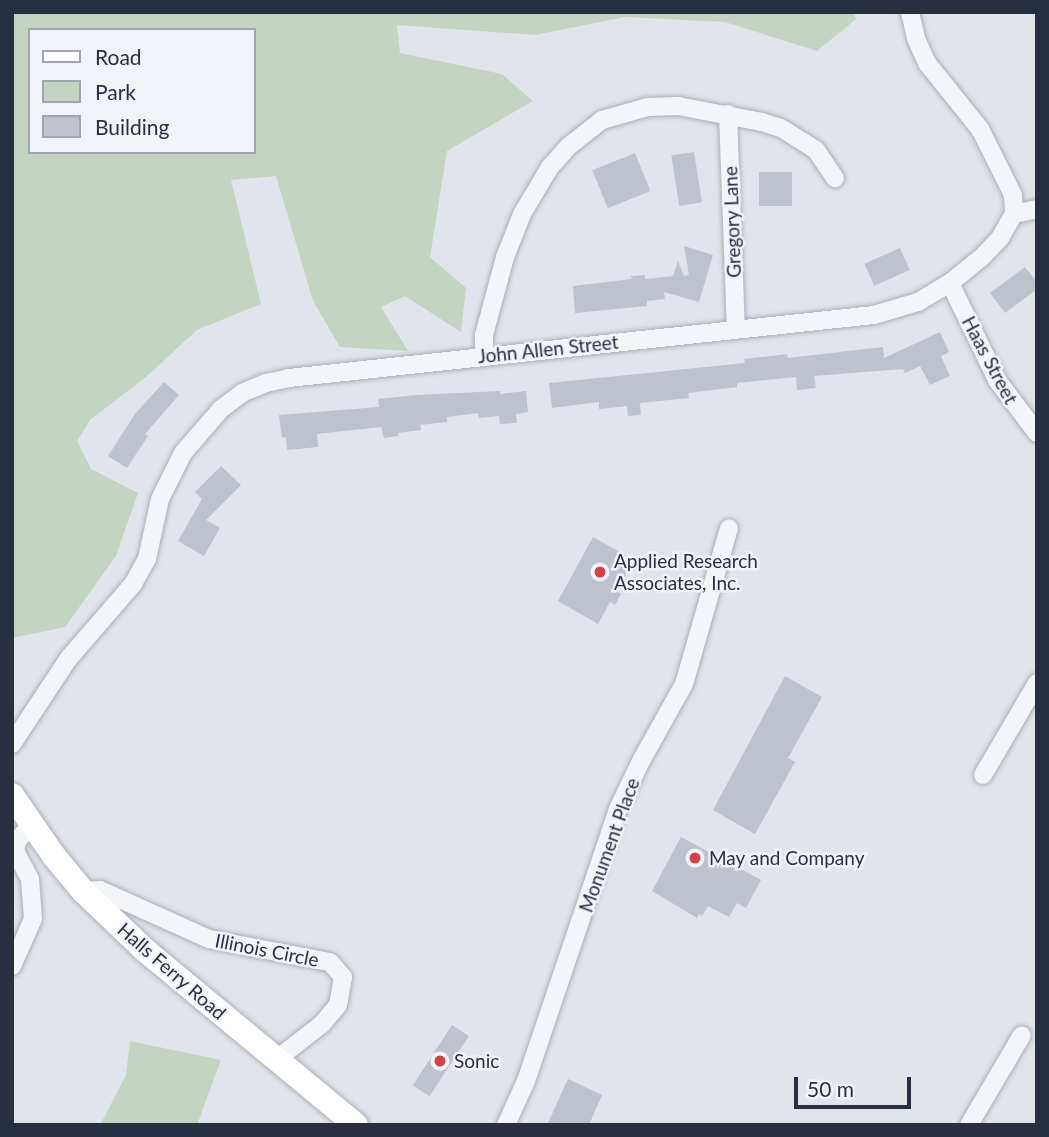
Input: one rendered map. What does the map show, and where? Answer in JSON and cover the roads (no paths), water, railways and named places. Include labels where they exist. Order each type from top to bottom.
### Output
[{"type":"street","points":[[910,12],[916,38],[927,62],[980,129],[1006,176],[1013,195],[1014,214],[1037,209]]},
{"type":"street","points":[[484,356],[484,335],[505,257],[536,187],[569,145],[587,130],[621,112],[678,106],[728,114],[781,128],[816,150],[835,178]]},
{"type":"street","name":"Gregory Lane","points":[[728,114],[736,329]]},
{"type":"street","name":"John Allen Street","points":[[12,744],[69,658],[133,584],[147,559],[160,499],[183,453],[221,409],[242,393],[266,383],[289,378],[897,310],[950,283],[991,248],[1014,214]]},
{"type":"street","name":"Haas Street","points":[[950,283],[997,380],[1037,433]]},
{"type":"street","name":"Monument Place","points":[[506,1125],[526,1081],[618,809],[684,684],[729,528]]},
{"type":"street","points":[[983,775],[1037,683]]},
{"type":"street","name":"Halls Ferry Road","points":[[12,795],[83,891],[147,952],[356,1125]]},
{"type":"street","points":[[12,966],[33,919],[30,879],[15,851],[17,841],[32,824]]},
{"type":"street","name":"Illinois Circle","points":[[83,891],[100,890],[208,939],[330,962],[343,977],[338,1005],[322,1024],[276,1060]]},
{"type":"street","points":[[969,1125],[1022,1035]]},
{"type":"place","name":"Applied Research Associates, Inc.","points":[[600,572]]},
{"type":"place","name":"May and Company","points":[[695,858]]},
{"type":"place","name":"Sonic","points":[[440,1061]]}]
